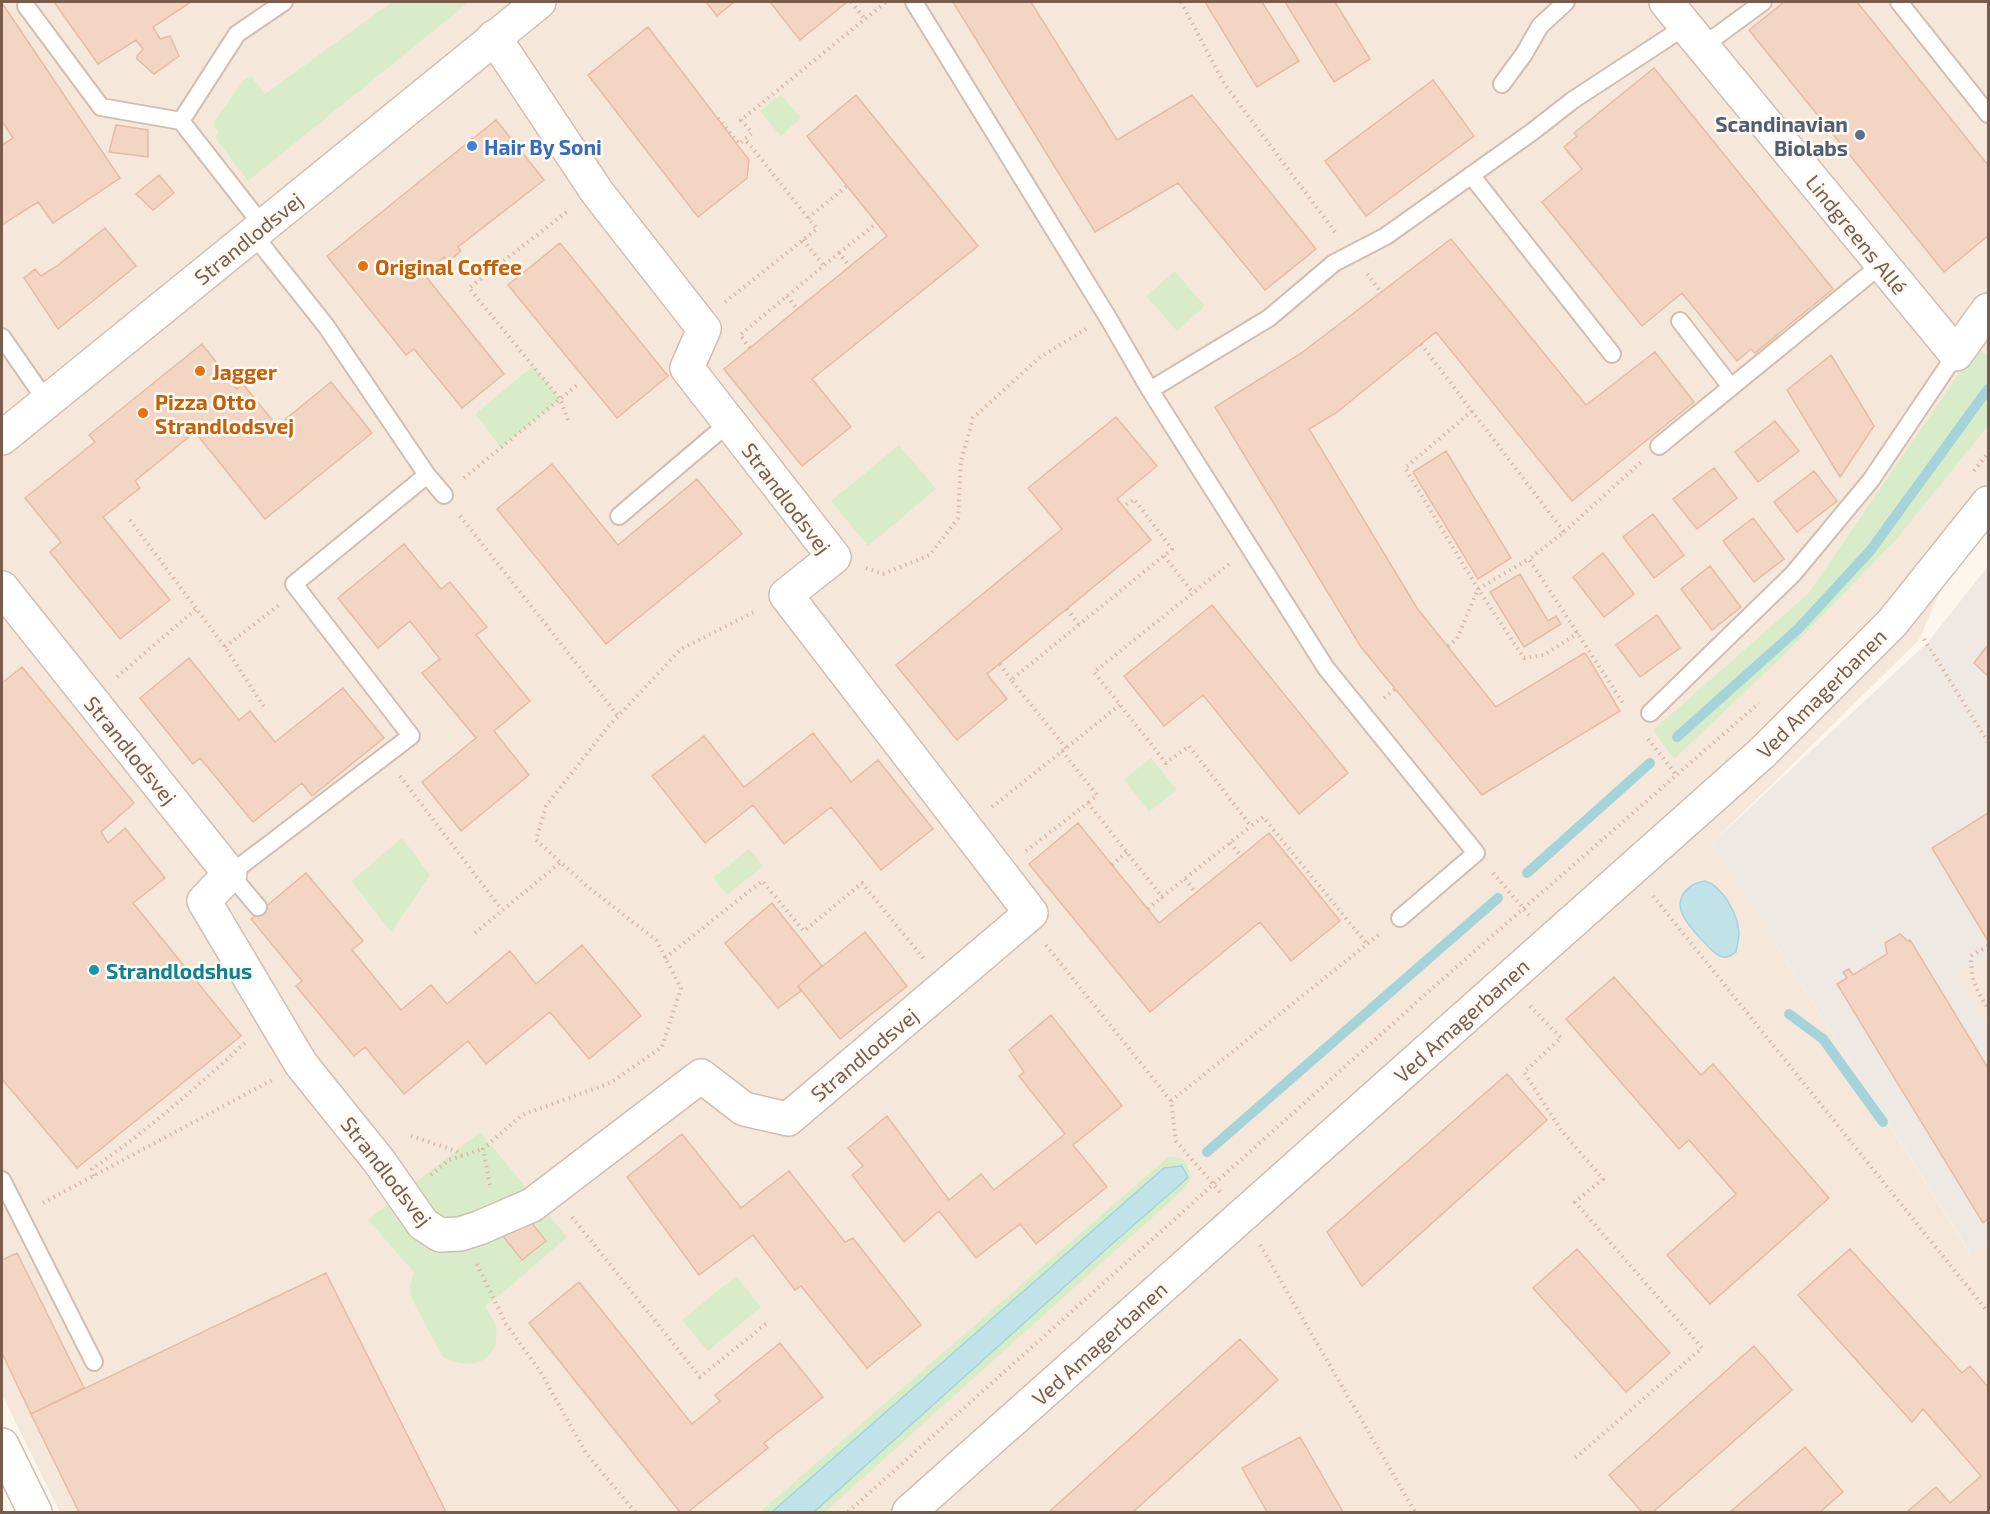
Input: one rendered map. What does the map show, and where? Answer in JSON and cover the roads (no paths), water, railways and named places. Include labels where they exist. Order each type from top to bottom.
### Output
[{"type":"street","name":"Strandlodsvej","points":[[2,438],[538,2]]},
{"type":"street","name":"Lindgreens Allé","points":[[1685,25],[1956,354]]},
{"type":"street","name":"Strandlodsvej","points":[[2,588],[230,874],[204,901],[301,1064],[379,1161],[423,1224],[440,1234],[460,1234],[498,1221],[532,1205],[701,1076],[744,1109],[788,1119],[1031,913],[786,595],[834,557],[687,368],[704,329],[597,192],[494,37]]},
{"type":"street","points":[[1956,354],[1989,310]]},
{"type":"street","name":"Ved Amagerbanen","points":[[909,1512],[1762,753],[1892,623],[1989,503]]},
{"type":"street","points":[[2,1446],[35,1512]]},
{"type":"lane","points":[[181,121],[237,34],[284,2]]},
{"type":"lane","points":[[914,2],[1150,390],[1326,668],[1476,853],[1400,918]]},
{"type":"lane","points":[[1502,84],[1524,54],[1540,26],[1566,2]]},
{"type":"lane","points":[[1150,390],[1269,318],[1334,263],[1386,236],[1573,100],[1685,25],[1763,2]]},
{"type":"lane","points":[[1899,2],[1989,114]]},
{"type":"lane","points":[[26,6],[101,107],[181,121],[326,326],[427,475],[444,495]]},
{"type":"lane","points":[[1471,175],[1612,354]]},
{"type":"lane","points":[[1659,446],[1882,264]]},
{"type":"lane","points":[[1680,321],[1731,387]]},
{"type":"lane","points":[[2,337],[47,402]]},
{"type":"lane","points":[[1650,713],[1793,574],[1871,480],[1956,354]]},
{"type":"lane","points":[[619,516],[730,422]]},
{"type":"lane","points":[[258,907],[230,874],[411,736],[294,585],[427,475]]},
{"type":"lane","points":[[2,1180],[94,1362]]},
{"type":"water","points":[[1705,881],[1718,889],[1736,918],[1739,933],[1736,952],[1728,957],[1720,956],[1711,949],[1691,928],[1681,910],[1681,898],[1684,893],[1693,885]]},
{"type":"water","points":[[1182,1166],[1188,1177],[1183,1182],[814,1512],[772,1512],[1164,1168]]},
{"type":"waterway","points":[[1677,737],[1798,629],[1870,551],[1988,389]]},
{"type":"waterway","points":[[1527,873],[1650,763]]},
{"type":"waterway","points":[[1207,1152],[1498,898]]},
{"type":"waterway","points":[[1789,1014],[1823,1039],[1883,1122]]},
{"type":"place","name":"Scandinavian Biolabs","points":[[1860,135]]},
{"type":"place","name":"Hair By Soni","points":[[472,146]]},
{"type":"place","name":"Original Coffee","points":[[363,266]]},
{"type":"place","name":"Jagger","points":[[200,371]]},
{"type":"place","name":"Pizza Otto Strandlodsvej","points":[[143,413]]},
{"type":"place","name":"Strandlodshus","points":[[94,970]]}]
